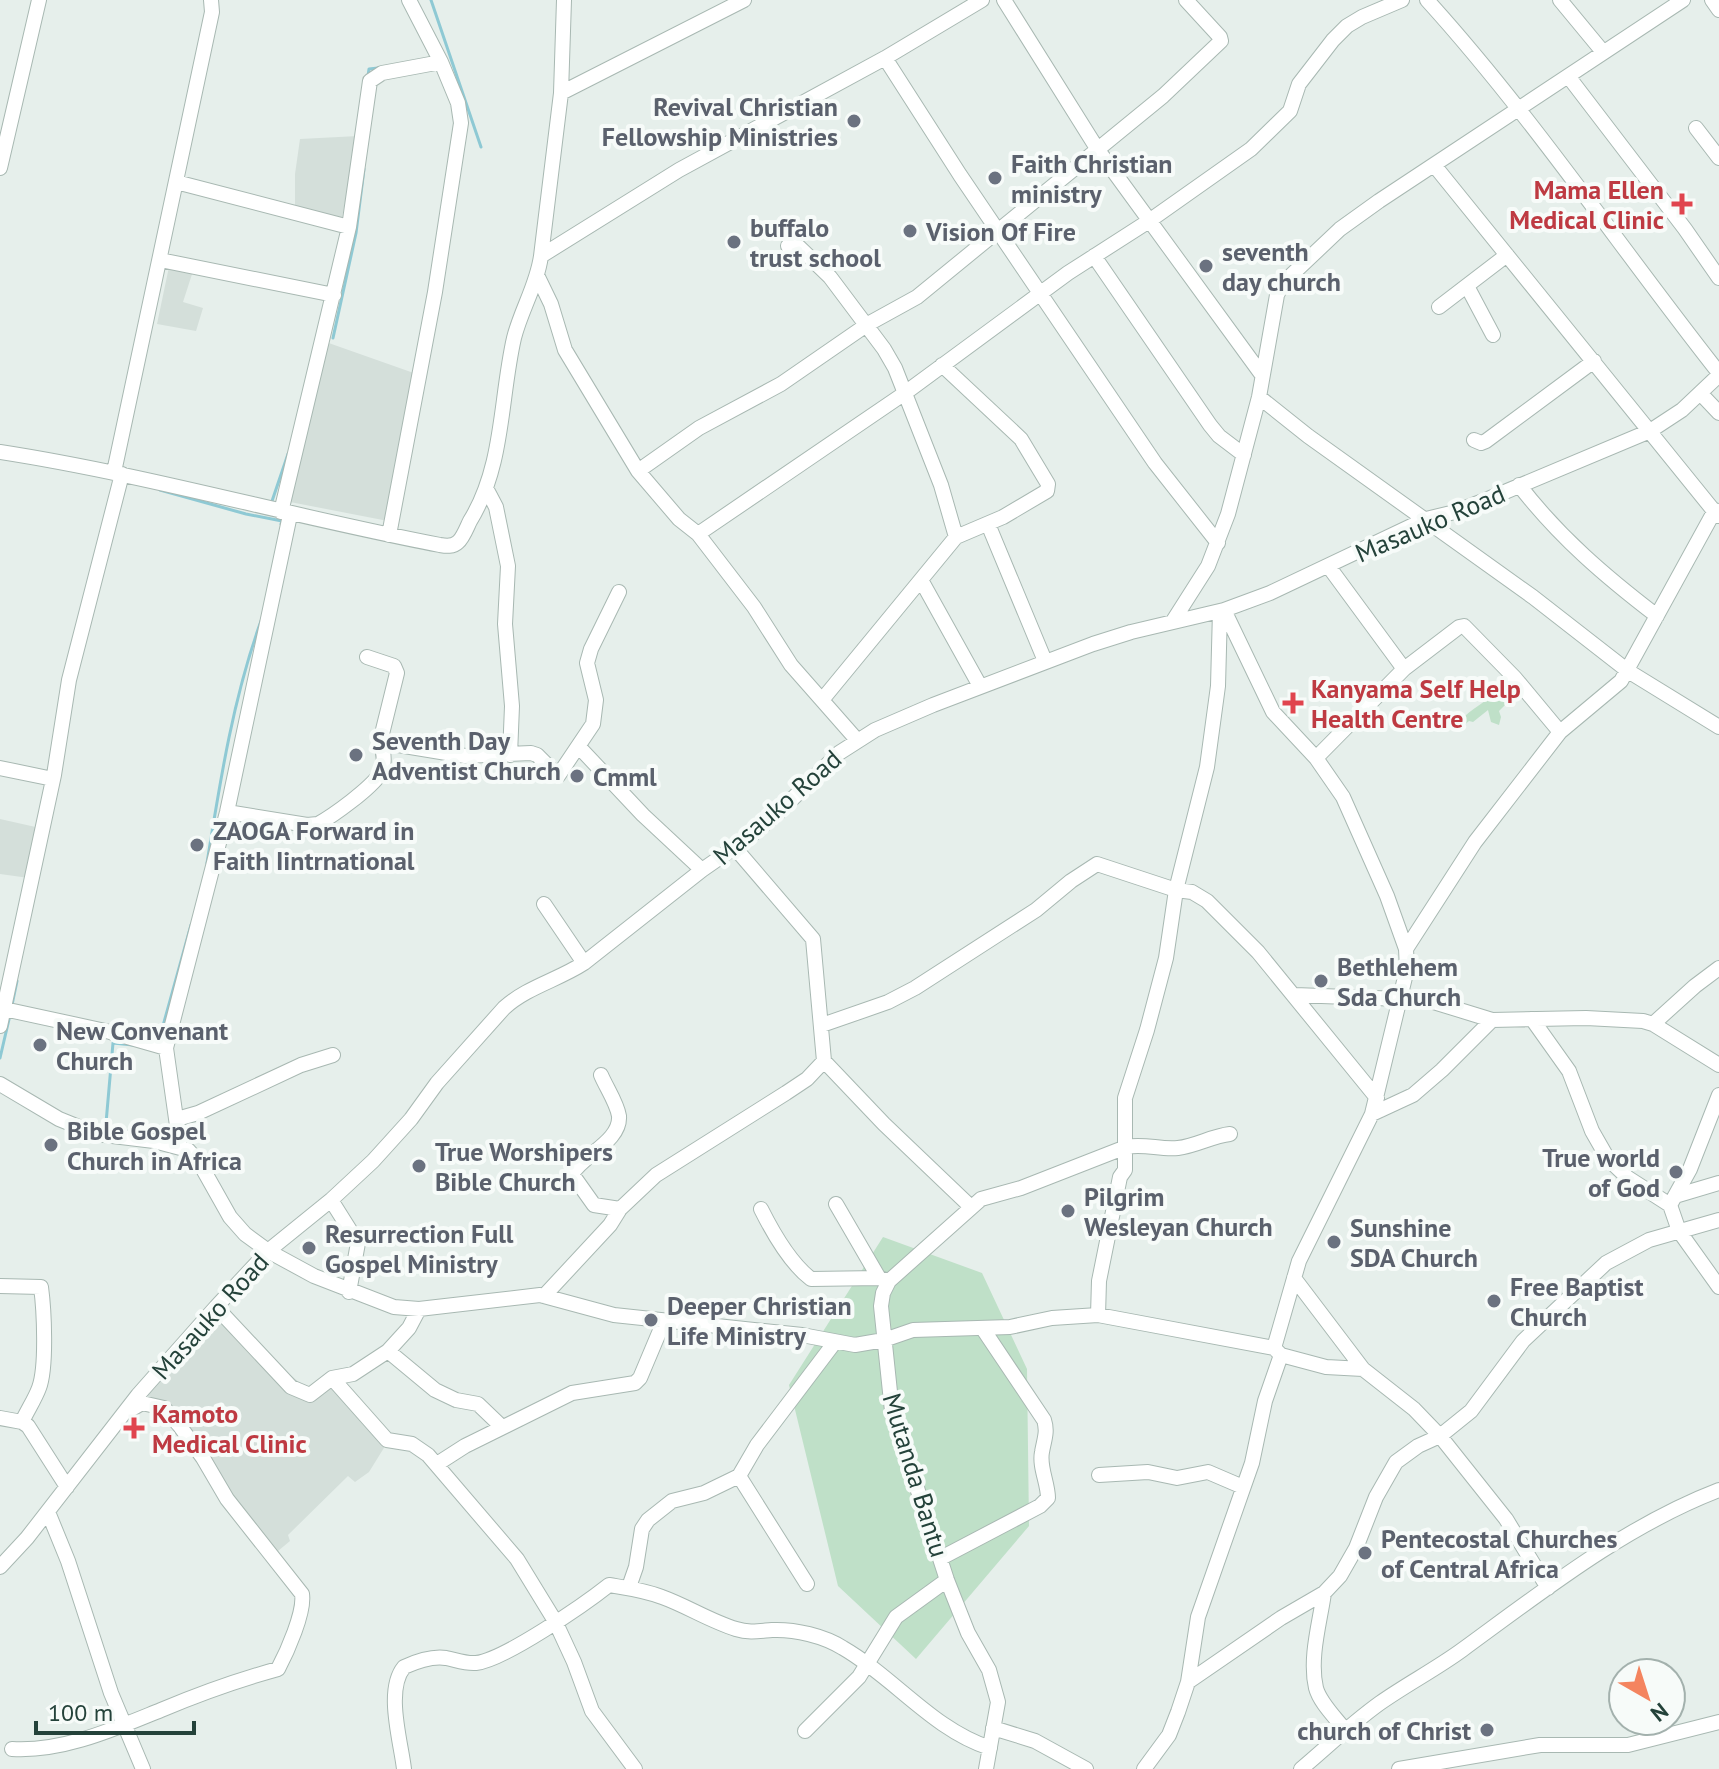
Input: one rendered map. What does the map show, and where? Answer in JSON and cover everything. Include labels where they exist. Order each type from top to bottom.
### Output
[{"type":"street","points":[[0,168],[39,0]]},
{"type":"street","points":[[389,535],[427,335],[461,123],[458,103],[441,62],[409,0]]},
{"type":"street","points":[[0,452],[118,473],[389,535],[447,546],[458,542],[486,488],[502,421],[514,336],[541,256],[561,93],[564,0]]},
{"type":"street","points":[[561,93],[744,0]]},
{"type":"street","points":[[541,256],[679,170],[885,58],[982,0]]},
{"type":"street","points":[[1004,0],[1098,150],[1262,375]]},
{"type":"street","points":[[638,471],[708,423],[781,384],[868,324],[917,297],[1163,96],[1221,41],[1186,0]]},
{"type":"street","points":[[698,534],[905,393],[1094,256],[1221,171],[1290,111],[1306,72],[1347,26],[1402,0]]},
{"type":"street","points":[[1427,0],[1484,65],[1719,374]]},
{"type":"street","points":[[1560,0],[1603,52]]},
{"type":"street","points":[[1712,0],[1719,10]]},
{"type":"street","points":[[0,1026],[53,779],[69,680],[118,473],[212,1]]},
{"type":"street","points":[[1173,621],[1201,580],[1218,543],[1259,397],[1277,295],[1283,283],[1340,229],[1676,2]]},
{"type":"street","points":[[885,58],[947,156],[1155,463],[1218,543]]},
{"type":"street","points":[[180,1147],[166,1048],[227,812],[285,513],[349,227],[370,81],[376,74],[441,62]]},
{"type":"street","points":[[1568,76],[1719,278]]},
{"type":"street","points":[[1696,128],[1719,158]]},
{"type":"street","points":[[1406,949],[1475,842],[1560,732],[1607,694],[1628,671],[1717,514],[1434,165]]},
{"type":"street","points":[[176,182],[349,227]]},
{"type":"street","points":[[788,246],[799,247],[817,263],[868,324],[895,368],[941,485],[956,537]]},
{"type":"street","points":[[1439,307],[1507,255]]},
{"type":"street","points":[[1094,256],[1210,425],[1244,455]]},
{"type":"street","points":[[160,260],[334,295]]},
{"type":"street","points":[[537,275],[551,304],[565,350],[638,471],[679,519],[698,534],[754,607],[791,665],[857,740]]},
{"type":"street","points":[[1467,286],[1493,335]]},
{"type":"street","points":[[1474,440],[1481,443],[1486,441],[1594,361]]},
{"type":"street","points":[[822,700],[956,537],[1043,495],[1048,484],[1021,439],[942,365]]},
{"type":"street","name":"Masauko Road","points":[[0,1567],[48,1512],[125,1412],[216,1307],[268,1251],[331,1200],[398,1135],[437,1083],[515,997],[584,963],[770,820],[857,740],[895,720],[1045,661],[1131,632],[1222,610],[1329,567],[1380,539],[1426,519],[1455,512],[1650,431],[1682,410],[1719,374]]},
{"type":"street","points":[[1701,394],[1719,413]]},
{"type":"street","points":[[1259,397],[1628,671],[1719,727]]},
{"type":"street","points":[[1519,485],[1558,532],[1583,556],[1657,616]]},
{"type":"street","points":[[486,488],[496,507],[508,566],[505,624],[512,706],[510,755]]},
{"type":"street","points":[[988,524],[1045,661]]},
{"type":"street","points":[[1329,567],[1404,669]]},
{"type":"street","points":[[921,580],[980,686]]},
{"type":"street","points":[[380,742],[465,756],[537,755],[558,776],[593,724],[596,700],[587,663],[619,592]]},
{"type":"street","points":[[1144,1769],[1169,1735],[1188,1682],[1198,1617],[1258,1440],[1294,1278],[1305,1248],[1372,1114],[1407,969],[1406,949],[1343,797],[1316,758],[1273,712],[1222,610]]},
{"type":"street","points":[[1098,1315],[1099,1281],[1120,1177],[1125,1170],[1125,1098],[1166,958],[1176,890],[1196,819],[1214,724],[1222,610]]},
{"type":"street","points":[[1316,758],[1404,669],[1464,626],[1515,678],[1560,732]]},
{"type":"street","points":[[227,812],[307,825],[318,824],[381,772],[384,757],[380,742],[396,669],[367,657]]},
{"type":"street","points":[[579,747],[643,815],[702,870]]},
{"type":"street","points":[[0,768],[53,779]]},
{"type":"street","points":[[735,848],[813,939],[824,1061],[884,1124],[971,1207]]},
{"type":"street","points":[[822,1025],[888,1002],[915,988],[1036,910],[1097,864],[1176,890],[1192,892],[1207,901],[1236,928],[1295,995],[1331,1045],[1377,1098]]},
{"type":"street","points":[[544,904],[584,963]]},
{"type":"street","points":[[1653,1024],[1719,968]]},
{"type":"street","points":[[1295,995],[1427,1000],[1492,1020],[1586,1018],[1643,1021],[1653,1024],[1719,1065]]},
{"type":"street","points":[[4,1009],[110,1032],[166,1048]]},
{"type":"street","points":[[1532,1019],[1569,1071],[1592,1131],[1608,1159],[1628,1178],[1673,1201],[1719,1183]]},
{"type":"street","points":[[1372,1114],[1413,1095],[1492,1020]]},
{"type":"street","points":[[177,1119],[198,1113],[301,1065],[333,1055]]},
{"type":"street","points":[[544,1296],[610,1225],[620,1209],[656,1175],[807,1079],[824,1061]]},
{"type":"street","points":[[601,1075],[617,1111],[618,1122],[610,1137],[572,1174],[594,1205],[620,1209]]},
{"type":"street","points":[[0,1084],[59,1119],[96,1134],[180,1147],[199,1162],[230,1217],[245,1234],[268,1251],[314,1276],[394,1307],[419,1309],[469,1301],[544,1296],[597,1311],[802,1335],[855,1345],[884,1340],[913,1330],[1010,1327],[1052,1318],[1098,1315],[1278,1352],[1326,1367],[1363,1369]]},
{"type":"street","points":[[1719,1095],[1690,1169],[1673,1201],[1679,1231],[1719,1287]]},
{"type":"street","points":[[761,1209],[771,1229],[808,1277],[817,1280],[884,1280],[981,1199],[1021,1188],[1126,1147],[1141,1144],[1164,1149],[1181,1147],[1230,1134]]},
{"type":"street","points":[[331,1200],[358,1243],[349,1292]]},
{"type":"street","points":[[836,1204],[884,1280]]},
{"type":"street","points":[[1188,1682],[1281,1618],[1324,1593],[1349,1564],[1389,1470],[1406,1453],[1440,1436],[1471,1411],[1523,1341],[1606,1263],[1649,1240],[1719,1220]]},
{"type":"street","points":[[1294,1278],[1363,1369],[1404,1401],[1440,1436],[1506,1519],[1548,1588]]},
{"type":"street","name":"Mutanda Bantu","points":[[884,1280],[881,1306],[892,1411],[947,1580],[968,1633],[989,1670],[998,1702],[986,1769]]},
{"type":"street","points":[[0,1286],[41,1287],[45,1322],[40,1382],[22,1422]]},
{"type":"street","points":[[216,1307],[296,1390],[310,1395],[332,1378],[353,1374],[388,1351],[409,1328],[419,1309]]},
{"type":"street","points":[[437,1464],[465,1446],[572,1393],[627,1387],[635,1383],[640,1378],[664,1321]]},
{"type":"street","points":[[941,1558],[1040,1506],[1048,1498],[1041,1460],[1047,1429],[1044,1420],[983,1329]]},
{"type":"street","points":[[629,1587],[636,1567],[640,1534],[648,1520],[672,1501],[704,1493],[739,1476],[757,1445],[835,1342]]},
{"type":"street","points":[[388,1351],[435,1390],[456,1400],[478,1404],[502,1427]]},
{"type":"street","points":[[332,1378],[387,1440],[412,1444],[437,1464],[517,1559],[555,1621],[592,1711],[635,1769]]},
{"type":"street","points":[[12,1749],[54,1746],[125,1726],[192,1698],[278,1669],[289,1645],[303,1599],[227,1499],[203,1458],[164,1408],[142,1403],[125,1412]]},
{"type":"street","points":[[0,1418],[22,1422],[34,1435],[67,1487]]},
{"type":"street","points":[[1099,1475],[1148,1472],[1177,1478],[1208,1472],[1243,1487]]},
{"type":"street","points":[[739,1476],[807,1584]]},
{"type":"street","points":[[1301,1769],[1345,1730],[1548,1588],[1657,1517],[1719,1490]]},
{"type":"street","points":[[48,1512],[143,1769]]},
{"type":"street","points":[[805,1731],[849,1689],[896,1617],[947,1580]]},
{"type":"street","points":[[404,1769],[396,1718],[396,1687],[404,1667],[438,1657],[469,1663],[482,1662],[512,1648],[609,1585],[664,1597],[735,1629],[755,1633],[787,1631],[829,1641],[867,1664],[920,1709],[974,1742],[990,1748]]},
{"type":"street","points":[[1324,1593],[1316,1652],[1316,1688],[1345,1730]]},
{"type":"street","points":[[1399,1769],[1454,1764],[1540,1745],[1628,1745],[1719,1722]]},
{"type":"street","points":[[993,1728],[1035,1741],[1086,1769]]},
{"type":"shaded area","points":[[358,136],[341,222],[295,208],[295,174],[300,139]]},
{"type":"shaded area","points":[[170,262],[194,268],[183,302],[203,308],[196,331],[157,324]]},
{"type":"shaded area","points":[[323,341],[425,377],[388,521],[285,501]]},
{"type":"shaded area","points":[[0,819],[40,828],[29,878],[0,874]]},
{"type":"shaded area","points":[[216,1314],[311,1392],[329,1378],[387,1443],[369,1472],[355,1482],[348,1476],[288,1535],[290,1541],[272,1556],[143,1390]]},
{"type":"green space","points":[[1503,687],[1511,699],[1499,711],[1499,725],[1491,722],[1488,710],[1462,727],[1458,723],[1468,713]]},
{"type":"green space","points":[[883,1237],[982,1273],[1027,1369],[1029,1526],[916,1659],[838,1586],[789,1385]]},
{"type":"waterway","points":[[431,0],[481,147]]},
{"type":"waterway","points":[[368,76],[369,69],[378,68]]},
{"type":"waterway","points":[[333,338],[356,233],[364,169]]},
{"type":"waterway","points":[[271,504],[288,454]]},
{"type":"waterway","points":[[160,490],[282,521],[281,524]]},
{"type":"waterway","points":[[207,863],[235,710],[261,621]]},
{"type":"waterway","points":[[161,1033],[191,925]]},
{"type":"waterway","points":[[12,1005],[17,981]]},
{"type":"waterway","points":[[0,1058],[10,1015]]},
{"type":"waterway","points":[[106,1123],[113,1043],[133,1045]]},
{"type":"place","name":"Revival Christian Fellowship Ministries","points":[[854,121]]},
{"type":"place","name":"Faith Christian ministry","points":[[995,178]]},
{"type":"place","name":"Mama Ellen Medical Clinic","points":[[1682,204]]},
{"type":"place","name":"Vision Of Fire","points":[[910,231]]},
{"type":"place","name":"buffalo trust school","points":[[734,242]]},
{"type":"place","name":"seventh day church","points":[[1206,266]]},
{"type":"place","name":"Kanyama Self Help Health Centre","points":[[1293,703]]},
{"type":"place","name":"Seventh Day Adventist Church","points":[[356,755]]},
{"type":"place","name":"Cmml","points":[[577,776]]},
{"type":"place","name":"ZAOGA Forward in Faith Iintrnational","points":[[197,845]]},
{"type":"place","name":"Bethlehem Sda Church","points":[[1321,981]]},
{"type":"place","name":"New Convenant Church","points":[[40,1045]]},
{"type":"place","name":"Bible Gospel Church in Africa","points":[[51,1145]]},
{"type":"place","name":"True Worshipers Bible Church","points":[[419,1166]]},
{"type":"place","name":"True world of God","points":[[1676,1172]]},
{"type":"place","name":"Pilgrim Wesleyan Church","points":[[1068,1211]]},
{"type":"place","name":"Sunshine SDA Church","points":[[1334,1242]]},
{"type":"place","name":"Resurrection Full Gospel Ministry","points":[[309,1248]]},
{"type":"place","name":"Free Baptist Church","points":[[1494,1301]]},
{"type":"place","name":"Deeper Christian Life Ministry","points":[[651,1320]]},
{"type":"place","name":"Kamoto Medical Clinic","points":[[134,1428]]},
{"type":"place","name":"Pentecostal Churches of Central Africa","points":[[1365,1553]]},
{"type":"place","name":"church of Christ","points":[[1487,1730]]}]
